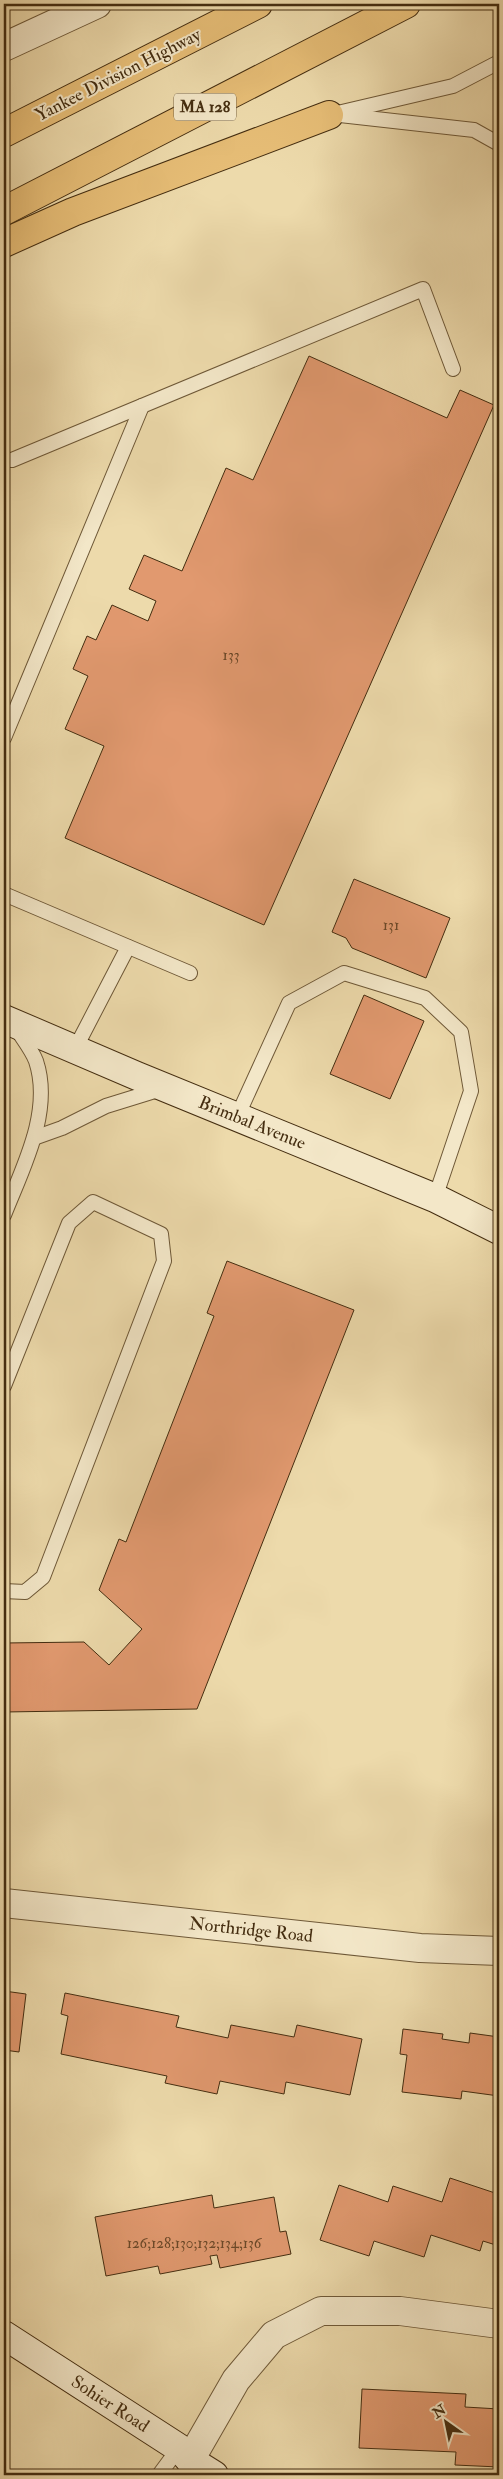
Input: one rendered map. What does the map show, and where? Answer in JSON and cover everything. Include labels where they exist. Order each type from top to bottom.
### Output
[{"type":"highway","name":"Yankee Division Highway","points":[[4,133],[258,4]]},
{"type":"highway","name":"MA 128","points":[[4,211],[406,4]]},
{"type":"highway","points":[[4,243],[73,212],[329,114]]},
{"type":"street","points":[[4,47],[97,4]]},
{"type":"street","name":"Brimbal Avenue","points":[[8,1020],[166,1088],[435,1198],[499,1230]]},
{"type":"street","name":"Northridge Road","points":[[4,1904],[420,1948],[499,1951]]},
{"type":"street","points":[[185,2454],[236,2380],[274,2335],[321,2310],[400,2311],[499,2324]]},
{"type":"street","name":"Sohier Road","points":[[4,2335],[214,2475]]},
{"type":"lane","points":[[329,114],[453,86],[499,62]]},
{"type":"lane","points":[[329,114],[474,130],[499,144]]},
{"type":"lane","points":[[12,460],[423,289],[453,369]]},
{"type":"lane","points":[[4,738],[142,406]]},
{"type":"lane","points":[[4,894],[190,973]]},
{"type":"lane","points":[[75,1049],[128,947]]},
{"type":"lane","points":[[237,1117],[289,1003],[344,973],[425,998],[461,1032],[471,1091],[435,1198]]},
{"type":"lane","points":[[4,1216],[34,1138],[41,1096],[36,1061],[8,1020]]},
{"type":"lane","points":[[34,1138],[62,1128],[106,1106],[166,1088]]},
{"type":"lane","points":[[4,1386],[69,1223],[93,1202],[161,1234],[164,1261],[43,1577],[26,1592],[4,1591]]},
{"type":"lane","points":[[159,2475],[185,2454]]},
{"type":"building","points":[[309,356],[447,418],[460,390],[494,405],[264,925],[65,838],[104,746],[65,729],[88,676],[73,669],[87,636],[96,640],[112,605],[148,621],[156,601],[129,589],[144,555],[182,571],[226,468],[253,480]]},
{"type":"building","points":[[354,879],[450,918],[426,978],[352,948],[346,938],[332,932]]},
{"type":"building","points":[[364,995],[424,1021],[390,1099],[330,1074]]},
{"type":"building","points":[[227,1261],[354,1310],[197,1709],[4,1712],[4,1643],[84,1642],[109,1665],[142,1629],[99,1590],[119,1539],[126,1542],[214,1316],[207,1313]]},
{"type":"building","points":[[4,1991],[26,1994],[19,2052],[4,2050]]},
{"type":"building","points":[[65,1993],[179,2016],[176,2027],[228,2038],[231,2025],[294,2037],[297,2025],[362,2039],[350,2095],[286,2082],[284,2094],[220,2081],[217,2094],[165,2083],[167,2076],[61,2054],[68,2016],[61,2014]]},
{"type":"building","points":[[403,2029],[443,2034],[442,2039],[469,2043],[470,2033],[499,2037],[499,2096],[462,2091],[461,2099],[402,2092],[407,2055],[400,2054]]},
{"type":"building","points":[[450,2178],[498,2194],[499,2190],[499,2246],[483,2241],[480,2251],[431,2235],[424,2257],[374,2241],[369,2256],[320,2240],[339,2185],[388,2202],[393,2186],[442,2202]]},
{"type":"building","points":[[212,2195],[214,2208],[274,2197],[280,2232],[286,2231],[291,2254],[220,2268],[217,2255],[210,2256],[212,2264],[160,2274],[158,2266],[106,2276],[95,2217]]},
{"type":"building","points":[[362,2389],[466,2394],[465,2407],[499,2409],[499,2467],[455,2465],[456,2452],[359,2448]]}]
